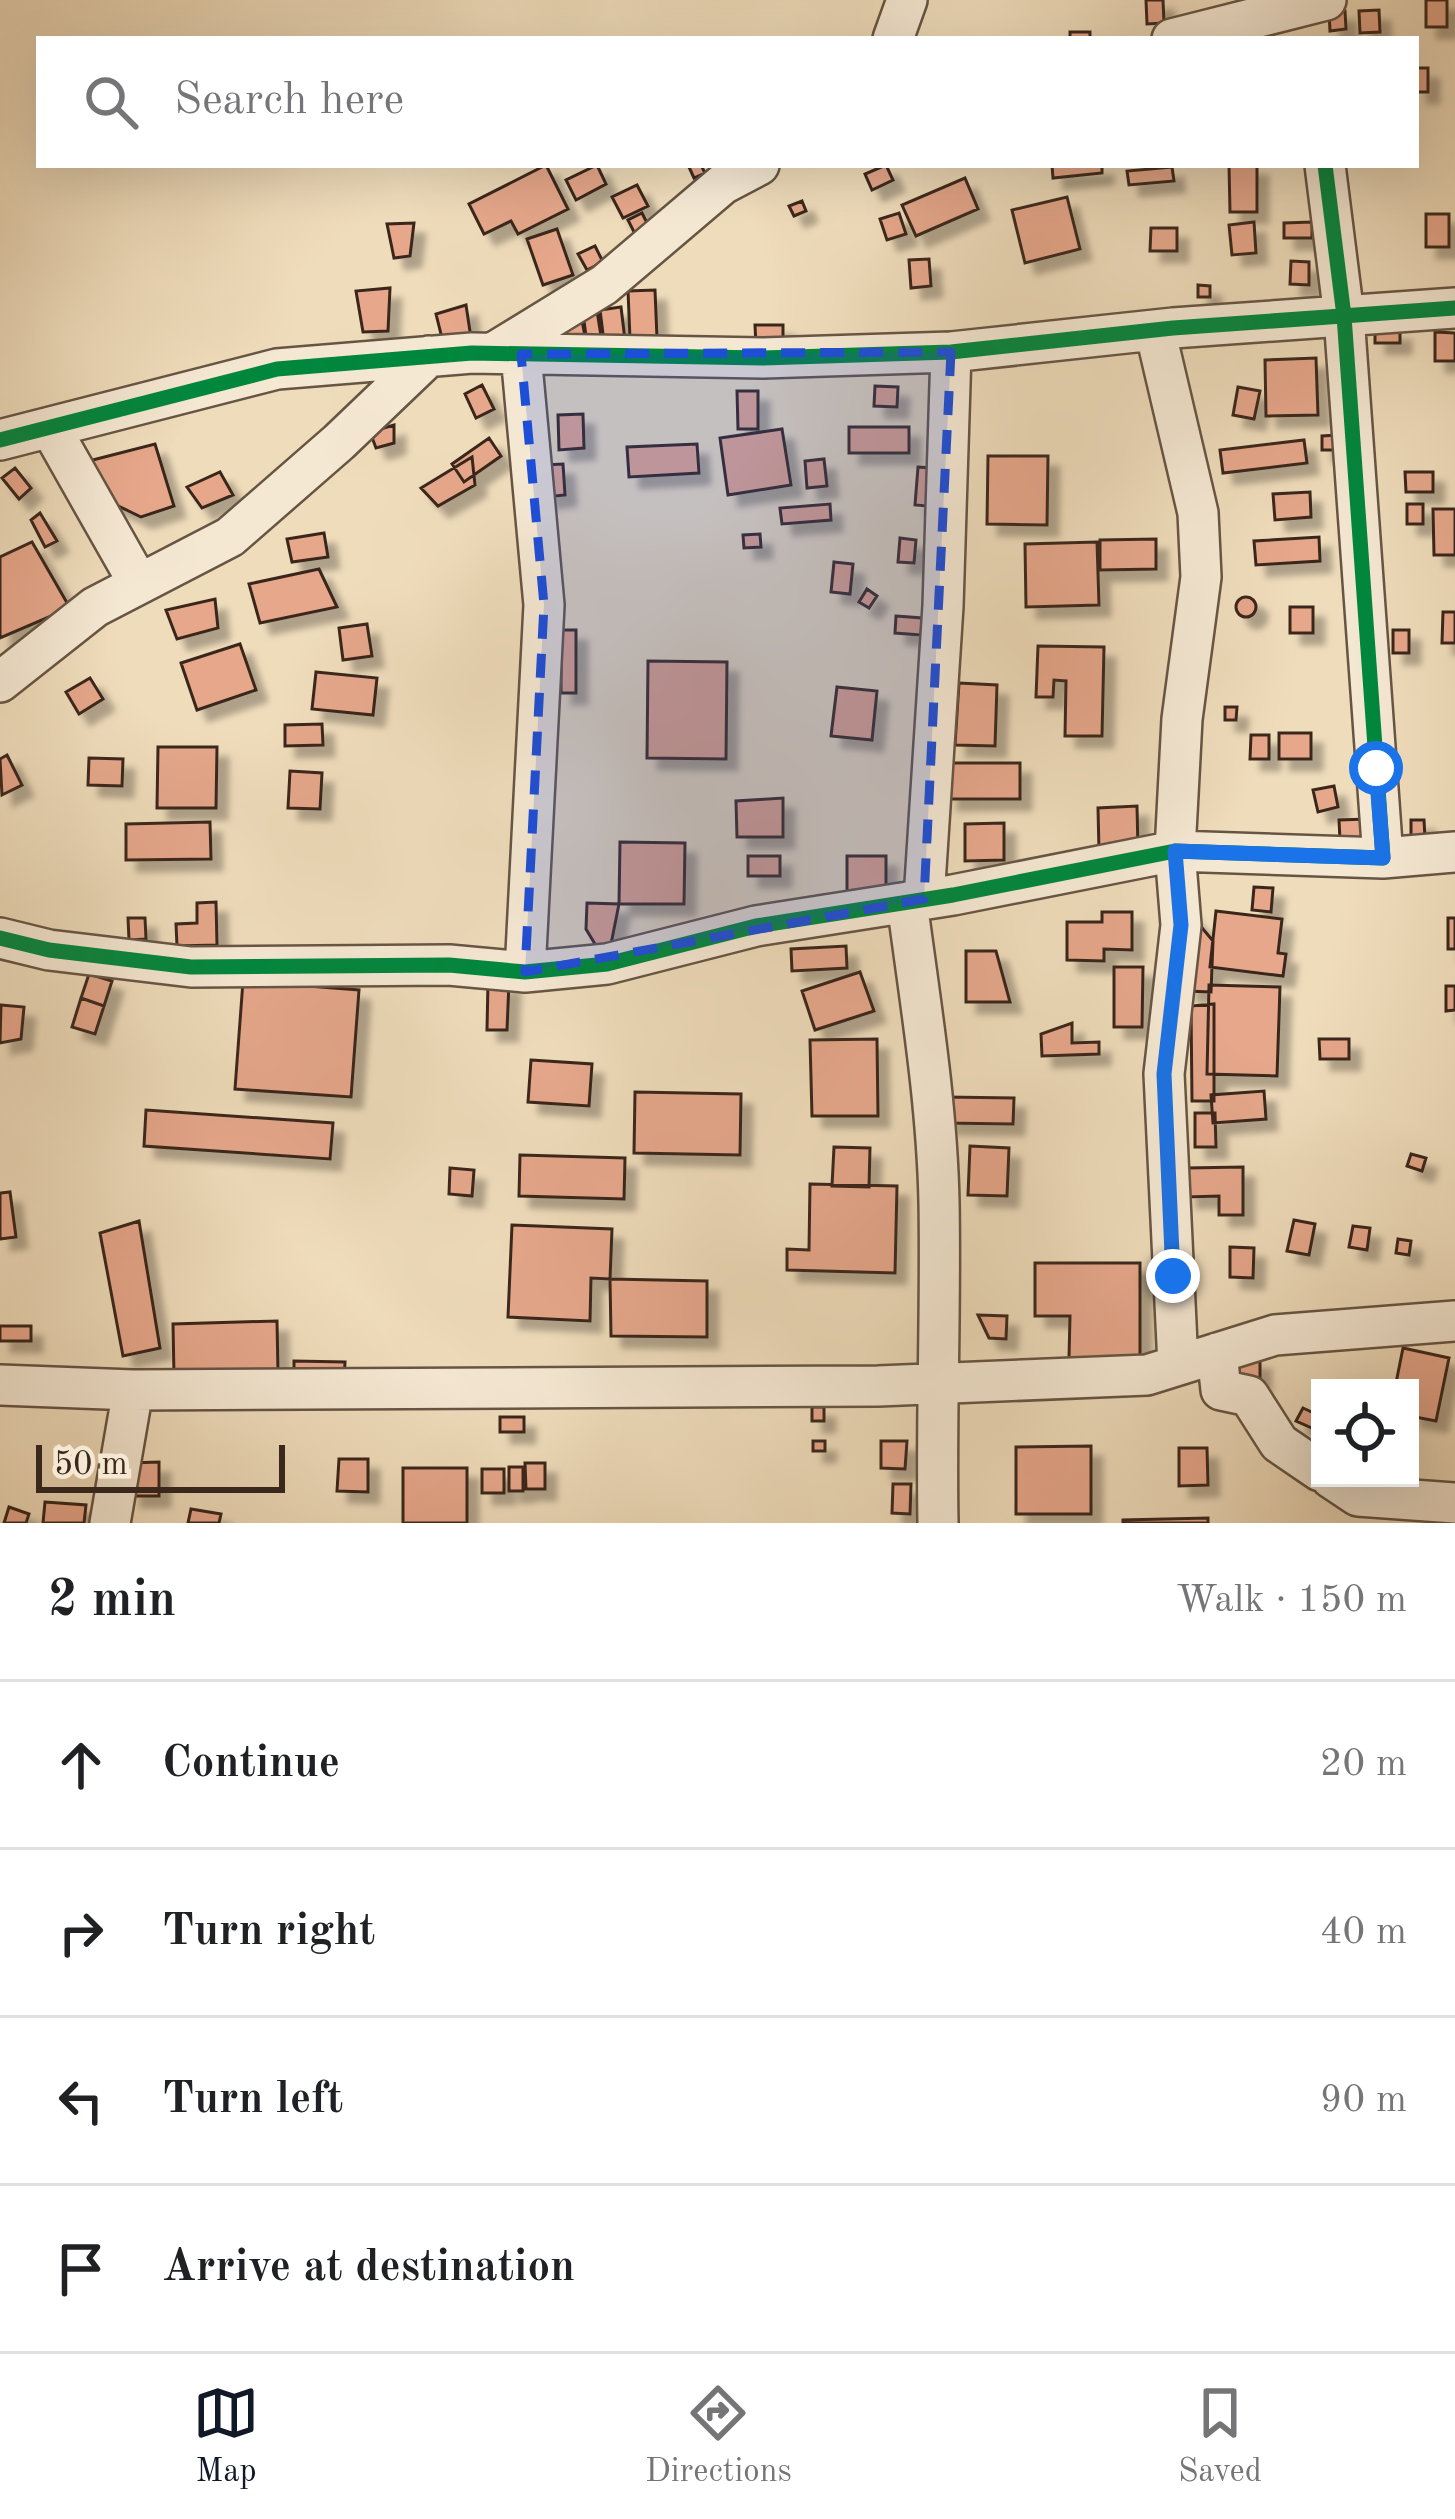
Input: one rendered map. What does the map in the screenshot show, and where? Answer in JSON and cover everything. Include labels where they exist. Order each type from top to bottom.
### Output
[{"type":"street","points":[[894,36],[907,0]]},
{"type":"street","points":[[1187,36],[1318,10]]},
{"type":"street","points":[[507,354],[604,285],[724,184],[753,168]]},
{"type":"street","points":[[1325,168],[1344,316],[1383,858]]},
{"type":"street","points":[[0,440],[277,369],[507,354],[763,358],[951,352],[1155,330],[1455,308]]},
{"type":"street","points":[[1155,330],[1198,513],[1201,577],[1183,719],[1175,851],[1181,925],[1164,1074],[1178,1366]]},
{"type":"street","points":[[938,1523],[939,1202],[915,900],[943,606],[951,352]]},
{"type":"street","points":[[507,354],[544,605],[525,972]]},
{"type":"street","points":[[0,682],[95,607],[230,537],[429,356]]},
{"type":"street","points":[[50,427],[139,584]]},
{"type":"street","points":[[0,938],[49,950],[191,967],[448,965],[525,972],[607,964],[756,926],[1175,851],[1383,858],[1455,852]]},
{"type":"street","points":[[0,1385],[133,1390],[935,1384],[1147,1376],[1275,1334],[1455,1321]]},
{"type":"street","points":[[1217,1353],[1221,1390],[1249,1396],[1279,1443],[1311,1465]]},
{"type":"street","points":[[110,1523],[133,1390]]},
{"type":"street","points":[[1344,1487],[1358,1496],[1455,1503]]},
{"type":"highlighted area","points":[[951,352],[924,899],[525,972],[544,605],[521,354]]},
{"type":"building","points":[[1146,0],[1163,0],[1164,23],[1147,24]]},
{"type":"building","points":[[1426,0],[1447,0],[1447,27],[1426,27]]},
{"type":"building","points":[[1379,10],[1380,32],[1360,33],[1359,11]]},
{"type":"building","points":[[1329,11],[1345,11],[1346,29],[1330,31]]},
{"type":"building","points":[[1419,68],[1428,68],[1428,92],[1419,92]]},
{"type":"building","points":[[548,168],[568,209],[518,234],[511,221],[484,234],[469,204]]},
{"type":"building","points":[[598,168],[606,184],[576,200],[566,180]]},
{"type":"building","points":[[689,168],[702,168],[705,173],[694,178]]},
{"type":"building","points":[[887,168],[893,180],[872,190],[865,174]]},
{"type":"building","points":[[1052,168],[1102,168],[1102,173],[1053,178]]},
{"type":"building","points":[[1172,168],[1174,181],[1129,185],[1127,171]]},
{"type":"building","points":[[1229,168],[1257,168],[1257,212],[1230,212]]},
{"type":"building","points":[[965,178],[978,209],[916,236],[902,205]]},
{"type":"building","points":[[637,185],[648,206],[623,218],[612,197]]},
{"type":"building","points":[[1067,197],[1080,249],[1025,263],[1012,210]]},
{"type":"building","points":[[802,201],[806,211],[794,216],[789,206]]},
{"type":"building","points":[[642,213],[649,227],[635,234],[628,220]]},
{"type":"building","points":[[899,213],[906,234],[887,240],[880,219]]},
{"type":"building","points":[[1426,214],[1449,214],[1449,247],[1426,247]]},
{"type":"building","points":[[1254,222],[1256,253],[1232,255],[1229,225]]},
{"type":"building","points":[[1312,222],[1312,238],[1284,238],[1284,223]]},
{"type":"building","points":[[414,223],[410,256],[394,258],[387,224]]},
{"type":"building","points":[[1151,228],[1177,228],[1177,251],[1150,251]]},
{"type":"building","points":[[557,229],[573,275],[543,285],[527,239]]},
{"type":"building","points":[[595,246],[603,262],[587,270],[578,254]]},
{"type":"building","points":[[929,259],[931,286],[911,288],[909,260]]},
{"type":"building","points":[[1291,261],[1309,262],[1309,285],[1290,284]]},
{"type":"building","points":[[1198,285],[1210,286],[1210,297],[1198,297]]},
{"type":"building","points":[[390,288],[388,331],[363,332],[356,291]]},
{"type":"building","points":[[655,290],[657,338],[630,339],[628,291]]},
{"type":"building","points":[[466,305],[471,338],[443,342],[436,314]]},
{"type":"building","points":[[621,307],[625,340],[604,342],[600,310]]},
{"type":"building","points":[[597,311],[602,342],[587,344],[583,313]]},
{"type":"building","points":[[581,316],[585,336],[560,340],[556,320]]},
{"type":"building","points":[[755,325],[783,325],[783,345],[756,346]]},
{"type":"building","points":[[1375,329],[1400,330],[1400,343],[1375,343]]},
{"type":"building","points":[[1435,332],[1455,333],[1455,361],[1435,361]]},
{"type":"building","points":[[1316,358],[1318,415],[1266,416],[1265,360]]},
{"type":"building","points":[[482,385],[494,409],[476,418],[465,394]]},
{"type":"building","points":[[875,386],[898,387],[897,407],[874,406]]},
{"type":"building","points":[[1238,387],[1260,391],[1254,419],[1233,415]]},
{"type":"building","points":[[737,391],[758,391],[758,429],[738,429]]},
{"type":"building","points":[[583,414],[584,448],[559,450],[558,415]]},
{"type":"building","points":[[394,425],[394,443],[376,448],[370,432]]},
{"type":"building","points":[[849,427],[909,427],[909,453],[849,453]]},
{"type":"building","points":[[782,429],[791,485],[728,495],[720,438]]},
{"type":"building","points":[[1337,435],[1337,450],[1322,450],[1322,436]]},
{"type":"building","points":[[489,438],[501,456],[464,482],[452,464]]},
{"type":"building","points":[[1304,440],[1307,463],[1223,473],[1220,450]]},
{"type":"building","points":[[155,444],[174,506],[141,517],[104,499],[81,463]]},
{"type":"building","points":[[697,444],[699,473],[629,477],[627,447]]},
{"type":"building","points":[[988,456],[1048,456],[1047,525],[987,524]]},
{"type":"building","points":[[472,457],[475,485],[438,506],[421,488]]},
{"type":"building","points":[[824,459],[827,486],[807,488],[805,461]]},
{"type":"building","points":[[563,464],[565,495],[545,497],[544,465]]},
{"type":"building","points":[[918,467],[931,468],[927,506],[915,505]]},
{"type":"building","points":[[15,468],[31,488],[19,499],[2,478]]},
{"type":"building","points":[[220,472],[233,495],[202,508],[187,487]]},
{"type":"building","points":[[1405,472],[1433,472],[1433,492],[1406,492]]},
{"type":"building","points":[[1310,492],[1311,517],[1275,520],[1273,494]]},
{"type":"building","points":[[830,504],[831,520],[782,524],[780,508]]},
{"type":"building","points":[[1407,504],[1423,504],[1423,524],[1407,524]]},
{"type":"building","points":[[1433,509],[1455,509],[1455,555],[1434,555]]},
{"type":"building","points":[[40,513],[57,541],[45,547],[31,520]]},
{"type":"building","points":[[324,533],[328,557],[292,562],[287,539]]},
{"type":"building","points":[[760,534],[761,547],[744,548],[743,535]]},
{"type":"building","points":[[1319,537],[1320,561],[1256,565],[1254,541]]},
{"type":"building","points":[[900,538],[916,540],[914,563],[898,562]]},
{"type":"building","points":[[1156,539],[1156,569],[1100,570],[1100,540]]},
{"type":"building","points":[[32,542],[70,608],[0,638],[0,557]]},
{"type":"building","points":[[1097,542],[1099,605],[1026,607],[1025,544]]},
{"type":"building","points":[[834,562],[853,564],[850,594],[831,592]]},
{"type":"building","points":[[319,569],[337,607],[260,623],[249,584]]},
{"type":"building","points":[[867,589],[877,596],[869,608],[859,602]]},
{"type":"building","points":[[1246,597],[1256,607],[1246,617],[1236,607]]},
{"type":"building","points":[[215,599],[218,628],[177,639],[166,610]]},
{"type":"building","points":[[1290,607],[1313,607],[1313,633],[1290,633]]},
{"type":"building","points":[[1443,612],[1455,612],[1455,643],[1442,643]]},
{"type":"building","points":[[896,616],[922,618],[921,635],[895,633]]},
{"type":"building","points":[[367,624],[372,656],[343,660],[339,628]]},
{"type":"building","points":[[561,630],[576,630],[576,693],[561,693]]},
{"type":"building","points":[[1393,630],[1409,630],[1409,653],[1393,653]]},
{"type":"building","points":[[240,644],[256,690],[197,710],[181,663]]},
{"type":"building","points":[[1038,646],[1104,647],[1102,736],[1065,736],[1066,681],[1054,680],[1053,697],[1036,697]]},
{"type":"building","points":[[648,661],[727,662],[726,759],[647,758]]},
{"type":"building","points":[[316,672],[377,678],[373,715],[312,709]]},
{"type":"building","points":[[90,678],[103,699],[79,714],[66,692]]},
{"type":"building","points":[[959,683],[997,685],[995,746],[955,745]]},
{"type":"building","points":[[837,687],[877,691],[872,740],[831,736]]},
{"type":"building","points":[[1225,707],[1237,707],[1236,720],[1225,720]]},
{"type":"building","points":[[322,724],[323,745],[285,746],[285,725]]},
{"type":"building","points":[[1279,733],[1311,733],[1311,759],[1279,759]]},
{"type":"building","points":[[1251,735],[1269,735],[1269,759],[1250,759]]},
{"type":"building","points":[[158,747],[217,747],[216,808],[157,808]]},
{"type":"building","points":[[7,755],[22,785],[2,795],[0,759]]},
{"type":"building","points":[[89,758],[123,759],[122,786],[88,785]]},
{"type":"building","points":[[947,763],[1020,763],[1020,799],[947,799]]},
{"type":"building","points":[[290,771],[322,773],[320,809],[288,808]]},
{"type":"building","points":[[1334,786],[1338,807],[1318,812],[1313,790]]},
{"type":"building","points":[[783,798],[783,837],[737,837],[736,801]]},
{"type":"building","points":[[1137,806],[1138,850],[1099,851],[1098,808]]},
{"type":"building","points":[[1367,819],[1368,840],[1340,841],[1339,820]]},
{"type":"building","points":[[1411,820],[1424,820],[1425,838],[1411,838]]},
{"type":"building","points":[[210,822],[211,859],[126,860],[126,824]]},
{"type":"building","points":[[1004,823],[1004,860],[965,861],[965,824]]},
{"type":"building","points":[[620,842],[685,843],[684,904],[619,904]]},
{"type":"building","points":[[748,856],[780,856],[780,876],[748,876]]},
{"type":"building","points":[[847,856],[886,856],[886,896],[847,896]]},
{"type":"building","points":[[1254,887],[1273,888],[1271,912],[1252,910]]},
{"type":"building","points":[[216,902],[217,945],[177,946],[176,924],[197,923],[197,903]]},
{"type":"building","points":[[587,903],[619,904],[607,964],[586,929]]},
{"type":"building","points":[[1188,911],[1213,941],[1211,992],[1186,991]]},
{"type":"building","points":[[1216,911],[1282,919],[1278,953],[1286,954],[1283,976],[1210,967]]},
{"type":"building","points":[[1102,912],[1132,912],[1132,950],[1104,949],[1104,961],[1067,960],[1067,922],[1102,922]]},
{"type":"building","points":[[128,918],[145,918],[146,939],[129,940]]},
{"type":"building","points":[[1448,918],[1455,918],[1455,949],[1448,949]]},
{"type":"building","points":[[846,946],[847,968],[792,971],[791,949]]},
{"type":"building","points":[[966,951],[996,951],[1010,1002],[966,1002]]},
{"type":"building","points":[[1114,967],[1143,967],[1142,1027],[1114,1027]]},
{"type":"building","points":[[860,972],[874,1011],[815,1030],[802,991]]},
{"type":"building","points":[[89,974],[112,981],[104,1006],[81,998]]},
{"type":"building","points":[[243,981],[359,990],[351,1097],[235,1089]]},
{"type":"building","points":[[488,982],[509,982],[507,1030],[487,1030]]},
{"type":"building","points":[[1209,985],[1280,987],[1277,1076],[1207,1074]]},
{"type":"building","points":[[1446,986],[1455,986],[1455,1010],[1446,1011]]},
{"type":"building","points":[[81,998],[104,1006],[95,1034],[72,1027]]},
{"type":"building","points":[[1214,1004],[1214,1101],[1192,1101],[1191,1006]]},
{"type":"building","points":[[1,1005],[24,1007],[21,1039],[0,1043]]},
{"type":"building","points":[[1072,1023],[1072,1043],[1099,1042],[1099,1054],[1042,1056],[1041,1034]]},
{"type":"building","points":[[877,1039],[878,1116],[812,1116],[810,1040]]},
{"type":"building","points":[[1319,1039],[1349,1039],[1349,1059],[1320,1059]]},
{"type":"building","points":[[531,1060],[592,1064],[589,1106],[528,1102]]},
{"type":"building","points":[[1264,1091],[1266,1119],[1213,1123],[1211,1095]]},
{"type":"building","points":[[635,1092],[741,1094],[740,1155],[634,1153]]},
{"type":"building","points":[[945,1097],[1014,1098],[1013,1124],[945,1123]]},
{"type":"building","points":[[146,1110],[333,1123],[330,1159],[144,1146]]},
{"type":"building","points":[[1195,1113],[1215,1113],[1216,1147],[1195,1147]]},
{"type":"building","points":[[970,1146],[1009,1148],[1007,1196],[968,1195]]},
{"type":"building","points":[[834,1147],[870,1148],[869,1187],[832,1186]]},
{"type":"building","points":[[1411,1154],[1426,1158],[1422,1171],[1407,1166]]},
{"type":"building","points":[[520,1155],[625,1158],[624,1199],[519,1196]]},
{"type":"building","points":[[1243,1167],[1243,1215],[1219,1215],[1219,1196],[1186,1197],[1186,1168]]},
{"type":"building","points":[[450,1168],[474,1170],[472,1196],[449,1194]]},
{"type":"building","points":[[810,1184],[897,1186],[895,1273],[787,1270],[787,1249],[809,1250]]},
{"type":"building","points":[[10,1192],[16,1237],[0,1239],[0,1193]]},
{"type":"building","points":[[1294,1220],[1315,1224],[1309,1255],[1287,1251]]},
{"type":"building","points":[[139,1221],[160,1348],[123,1356],[100,1233]]},
{"type":"building","points":[[512,1225],[612,1229],[610,1279],[591,1278],[590,1321],[508,1317]]},
{"type":"building","points":[[1353,1226],[1370,1228],[1367,1250],[1349,1247]]},
{"type":"building","points":[[1398,1239],[1411,1241],[1409,1255],[1396,1253]]},
{"type":"building","points":[[1230,1247],[1254,1248],[1253,1278],[1230,1277]]},
{"type":"building","points":[[1035,1263],[1140,1263],[1140,1358],[1069,1358],[1070,1316],[1035,1316]]},
{"type":"building","points":[[610,1279],[707,1281],[707,1337],[611,1336]]},
{"type":"building","points":[[978,1315],[1007,1316],[1006,1339],[989,1338]]},
{"type":"building","points":[[277,1321],[278,1373],[174,1376],[173,1324]]},
{"type":"building","points":[[0,1326],[31,1326],[31,1341],[0,1341]]},
{"type":"building","points":[[1403,1348],[1449,1358],[1436,1421],[1419,1418],[1419,1379],[1397,1379]]},
{"type":"building","points":[[1239,1358],[1260,1359],[1260,1380],[1239,1380]]},
{"type":"building","points":[[294,1361],[345,1362],[344,1381],[294,1380]]},
{"type":"building","points":[[812,1407],[824,1407],[824,1421],[812,1421]]},
{"type":"building","points":[[1303,1408],[1311,1412],[1311,1428],[1296,1421]]},
{"type":"building","points":[[500,1417],[524,1417],[524,1432],[500,1432]]},
{"type":"building","points":[[813,1441],[825,1441],[825,1451],[813,1451]]},
{"type":"building","points":[[881,1441],[907,1441],[905,1469],[881,1468]]},
{"type":"building","points":[[1091,1446],[1091,1514],[1016,1514],[1016,1447]]},
{"type":"building","points":[[1179,1448],[1207,1448],[1208,1485],[1179,1486]]},
{"type":"building","points":[[339,1459],[368,1459],[368,1492],[337,1491]]},
{"type":"building","points":[[159,1462],[159,1496],[130,1496],[129,1463]]},
{"type":"building","points":[[525,1463],[545,1463],[545,1489],[526,1489]]},
{"type":"building","points":[[509,1467],[523,1467],[523,1491],[509,1491]]},
{"type":"building","points":[[403,1468],[467,1468],[467,1523],[403,1523]]},
{"type":"building","points":[[482,1469],[504,1469],[504,1493],[482,1493]]},
{"type":"building","points":[[893,1484],[911,1484],[910,1514],[892,1513]]},
{"type":"building","points":[[45,1502],[86,1505],[84,1523],[43,1523]]},
{"type":"building","points":[[9,1507],[29,1514],[26,1523],[4,1523]]},
{"type":"building","points":[[191,1509],[221,1514],[219,1523],[188,1523]]},
{"type":"building","points":[[1208,1518],[1208,1523],[1123,1523],[1123,1520]]},
{"type":"cycle path","points":[[0,938],[49,950],[191,967],[449,965],[525,972],[607,964],[756,926],[953,895],[1175,851],[1383,858],[1344,316],[1325,168]]},
{"type":"cycle path","points":[[0,440],[277,369],[472,353],[763,358],[951,352],[1173,328],[1455,308]]},
{"type":"route","points":[[1173,1276],[1164,1074],[1181,925],[1175,851],[1383,858],[1376,768]]}]
